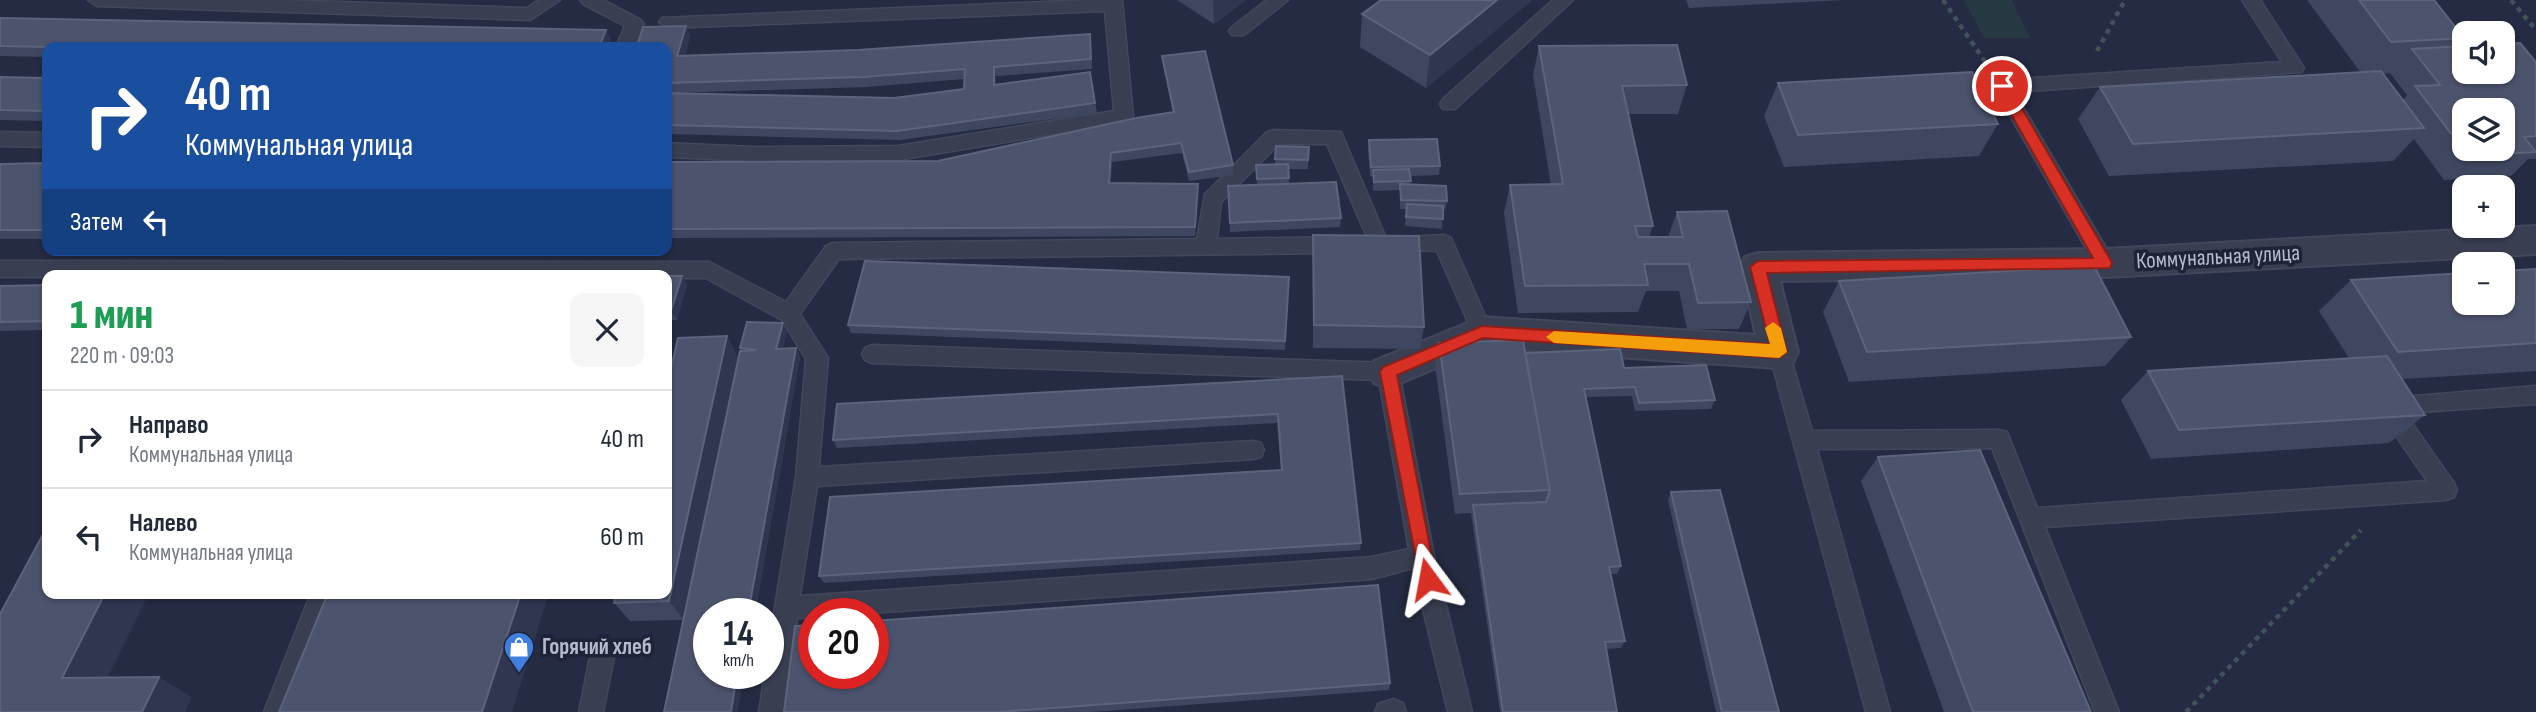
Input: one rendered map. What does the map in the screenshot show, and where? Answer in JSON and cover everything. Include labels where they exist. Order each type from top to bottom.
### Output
[{"type":"street","name":"Коммунальная улица","points":[[1779,352],[1758,267],[2105,263],[2536,240]]},
{"type":"street","points":[[1388,372],[1482,332],[1779,352]]},
{"type":"lane","points":[[97,0],[530,14],[551,0]]},
{"type":"lane","points":[[589,0],[635,24],[627,42]]},
{"type":"lane","points":[[1238,31],[1279,0]]},
{"type":"lane","points":[[1449,104],[1564,0]]},
{"type":"lane","points":[[2105,263],[2002,86],[2295,68],[2251,0]]},
{"type":"lane","points":[[668,22],[1113,3],[1124,116],[898,153],[753,154],[672,150]]},
{"type":"lane","points":[[1206,248],[1212,199],[1273,137],[1335,137],[1379,244]]},
{"type":"lane","points":[[0,139],[42,139]]},
{"type":"lane","points":[[789,314],[833,251],[1444,243],[1482,332]]},
{"type":"lane","points":[[0,269],[709,270],[789,314],[817,358],[807,477],[771,712]]},
{"type":"lane","points":[[1779,352],[1878,712]]},
{"type":"lane","points":[[872,354],[1388,372],[1422,556],[1460,712]]},
{"type":"lane","points":[[2032,518],[2446,490],[2387,405],[2536,394]]},
{"type":"lane","points":[[1804,440],[1999,439],[2107,712]]},
{"type":"lane","points":[[807,477],[1253,450]]},
{"type":"lane","points":[[788,608],[1372,568],[1422,556]]},
{"type":"lane","points":[[276,712],[321,599]]},
{"type":"lane","points":[[591,712],[603,657]]},
{"type":"lane","points":[[1387,712],[1394,712]]},
{"type":"path","points":[[1943,0],[2002,86]]},
{"type":"path","points":[[2081,80],[2125,0]]},
{"type":"path","points":[[2511,0],[2536,30]]},
{"type":"path","points":[[2186,712],[2396,494]]},
{"type":"shaded area","points":[[1964,0],[2012,0],[2030,38],[1984,38]]},
{"type":"building","points":[[1381,0],[1497,0],[1430,55],[1362,14]]},
{"type":"building","points":[[2359,0],[2434,0],[2452,23],[2452,39],[2391,42]]},
{"type":"building","points":[[0,18],[606,30],[601,42],[42,42],[42,47],[0,46]]},
{"type":"building","points":[[686,26],[677,56],[858,50],[1090,34],[1091,59],[994,67],[994,85],[1090,72],[1095,103],[897,131],[672,125],[672,93],[894,98],[964,89],[965,69],[863,77],[672,83],[672,42],[638,42],[643,27]]},
{"type":"building","points":[[2515,43],[2520,43],[2536,62],[2536,136],[2524,137],[2536,152],[2515,153],[2515,98],[2452,98],[2452,135],[2415,86],[2440,85],[2412,49],[2452,47],[2452,84],[2515,84]]},
{"type":"building","points":[[1677,45],[1687,85],[1622,86],[1653,226],[1635,226],[1638,237],[1683,237],[1677,212],[1727,211],[1751,302],[1698,303],[1689,264],[1644,264],[1648,285],[1525,286],[1510,185],[1563,184],[1539,46]]},
{"type":"building","points":[[1205,51],[1233,165],[1189,172],[1181,143],[1111,153],[1109,183],[1198,184],[1195,227],[672,229],[672,162],[938,161],[1174,112],[1162,56]]},
{"type":"building","points":[[2381,71],[2424,128],[2133,144],[2100,87]]},
{"type":"building","points":[[1972,72],[1998,124],[1798,135],[1778,83]]},
{"type":"building","points":[[0,77],[42,78],[42,111],[0,110]]},
{"type":"building","points":[[1437,139],[1440,166],[1371,167],[1369,140]]},
{"type":"building","points":[[1276,146],[1309,147],[1308,160],[1275,159]]},
{"type":"building","points":[[42,163],[42,230],[0,230],[0,164]]},
{"type":"building","points":[[1288,164],[1289,178],[1257,179],[1256,165]]},
{"type":"building","points":[[1409,169],[1411,181],[1374,182],[1373,170]]},
{"type":"building","points":[[1336,182],[1341,218],[1230,223],[1228,186]]},
{"type":"building","points":[[1400,184],[1446,186],[1447,201],[1401,200]]},
{"type":"building","points":[[1407,204],[1443,206],[1443,219],[1406,217]]},
{"type":"building","points":[[1313,235],[1419,236],[1424,327],[1314,325]]},
{"type":"building","points":[[865,261],[1289,277],[1285,341],[848,325]]},
{"type":"building","points":[[2094,266],[2131,337],[1867,352],[1839,281]]},
{"type":"building","points":[[2536,269],[2536,343],[2398,352],[2351,280],[2452,274],[2452,315],[2515,315],[2515,270]]},
{"type":"building","points":[[672,276],[682,276],[672,308]]},
{"type":"building","points":[[42,285],[42,321],[0,322],[0,286]]},
{"type":"building","points":[[747,322],[783,323],[776,349],[796,348],[751,598],[693,598],[693,689],[735,689],[731,712],[664,712],[740,351],[756,350],[740,348]]},
{"type":"building","points":[[727,336],[672,587],[672,364],[678,338]]},
{"type":"building","points":[[1523,340],[1550,490],[1460,494],[1439,343]]},
{"type":"building","points":[[1620,349],[1624,368],[1706,365],[1715,400],[1639,403],[1635,387],[1584,389],[1621,566],[1609,567],[1625,641],[1605,642],[1617,712],[1503,712],[1473,505],[1546,502],[1550,490],[1525,353]]},
{"type":"building","points":[[2387,356],[2425,415],[2179,430],[2148,371]]},
{"type":"building","points":[[1342,376],[1361,543],[819,576],[830,497],[1282,470],[1278,414],[833,440],[837,404]]},
{"type":"building","points":[[1980,450],[2091,712],[1973,712],[1878,457]]},
{"type":"building","points":[[1720,490],[1779,712],[1722,712],[1671,492]]},
{"type":"building","points":[[42,536],[42,599],[102,599],[62,678],[159,677],[142,712],[0,712],[0,614]]},
{"type":"building","points":[[1378,585],[1390,683],[999,712],[784,712],[795,626],[798,626],[798,689],[889,689],[889,620]]},
{"type":"building","points":[[326,599],[519,599],[482,712],[279,712]]},
{"type":"building","points":[[615,599],[669,599],[669,601],[614,603]]},
{"type":"slow traffic","points":[[1554,337],[1779,352],[1773,328]]},
{"type":"place","name":"Горячий хлеб","points":[[519,674]]},
{"type":"route","points":[[1428,579],[1388,372],[1482,332],[1779,352],[1758,267],[2105,263],[2002,86]]}]
